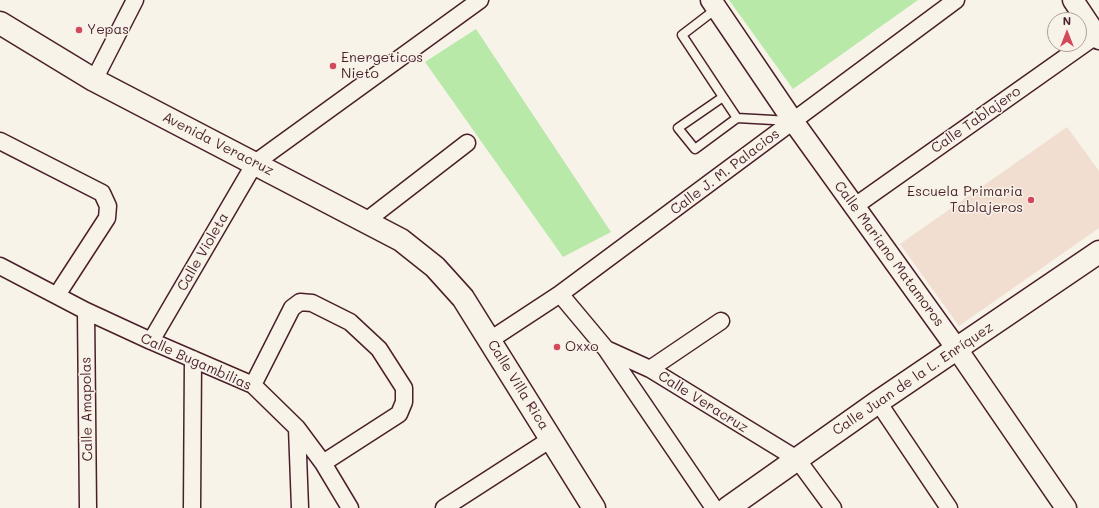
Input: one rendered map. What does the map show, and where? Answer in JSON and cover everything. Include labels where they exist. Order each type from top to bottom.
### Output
[{"type":"main road","name":"Avenida Veracruz","points":[[0,23],[94,80],[366,220],[401,240],[435,267]]},
{"type":"main road","name":"Calle Juan de la L. Enríquez","points":[[728,508],[878,402],[1099,252]]},
{"type":"main road","name":"Calle Villa Rica","points":[[435,267],[463,298],[594,508]]},
{"type":"street","points":[[94,80],[135,0]]},
{"type":"street","points":[[255,163],[480,0]]},
{"type":"street","name":"Calle J. M. Palacios","points":[[490,340],[560,294],[956,0]]},
{"type":"street","points":[[1073,0],[1098,37]]},
{"type":"street","name":"Calle Mariano Matamoros","points":[[714,4],[793,121],[957,349],[1066,508]]},
{"type":"street","name":"Calle Tablajero","points":[[855,206],[1098,37]]},
{"type":"street","points":[[0,141],[102,193],[108,206],[107,218],[57,296]]},
{"type":"street","points":[[366,220],[467,143]]},
{"type":"street","name":"Calle Violeta","points":[[151,341],[255,163]]},
{"type":"street","name":"Calle Bugambilias","points":[[0,266],[57,296],[151,341],[252,385],[297,428],[323,463],[350,508]]},
{"type":"street","points":[[560,294],[606,349],[714,508]]},
{"type":"street","points":[[252,385],[292,308],[300,302],[312,303],[350,322],[379,349],[404,388],[404,402],[399,414],[323,463]]},
{"type":"street","name":"Calle Amapolas","points":[[86,310],[88,508]]},
{"type":"street","points":[[650,369],[721,322]]},
{"type":"street","name":"Calle Veracruz","points":[[606,349],[650,369],[797,459]]},
{"type":"street","points":[[192,508],[193,359]]},
{"type":"street","points":[[878,402],[949,508]]},
{"type":"street","points":[[297,428],[300,508]]},
{"type":"street","points":[[444,508],[464,503],[551,438]]},
{"type":"street","points":[[797,459],[833,508]]},
{"type":"lane","points":[[714,4],[682,35],[737,118]]},
{"type":"lane","points":[[723,97],[678,128],[694,149],[737,118],[793,121]]},
{"type":"shaded area","name":"Escuela Primaria Tablajeros","points":[[1067,127],[1099,171],[1099,228],[959,326],[900,244]]},
{"type":"green space","points":[[729,0],[918,0],[793,89]]},
{"type":"green space","points":[[476,29],[611,232],[563,257],[425,62]]},
{"type":"place","name":"Yepas","points":[[79,30]]},
{"type":"place","name":"Energeticos Nieto","points":[[333,66]]},
{"type":"place","name":"Escuela Primaria Tablajeros","points":[[1031,200]]},
{"type":"place","name":"Oxxo","points":[[557,347]]}]
